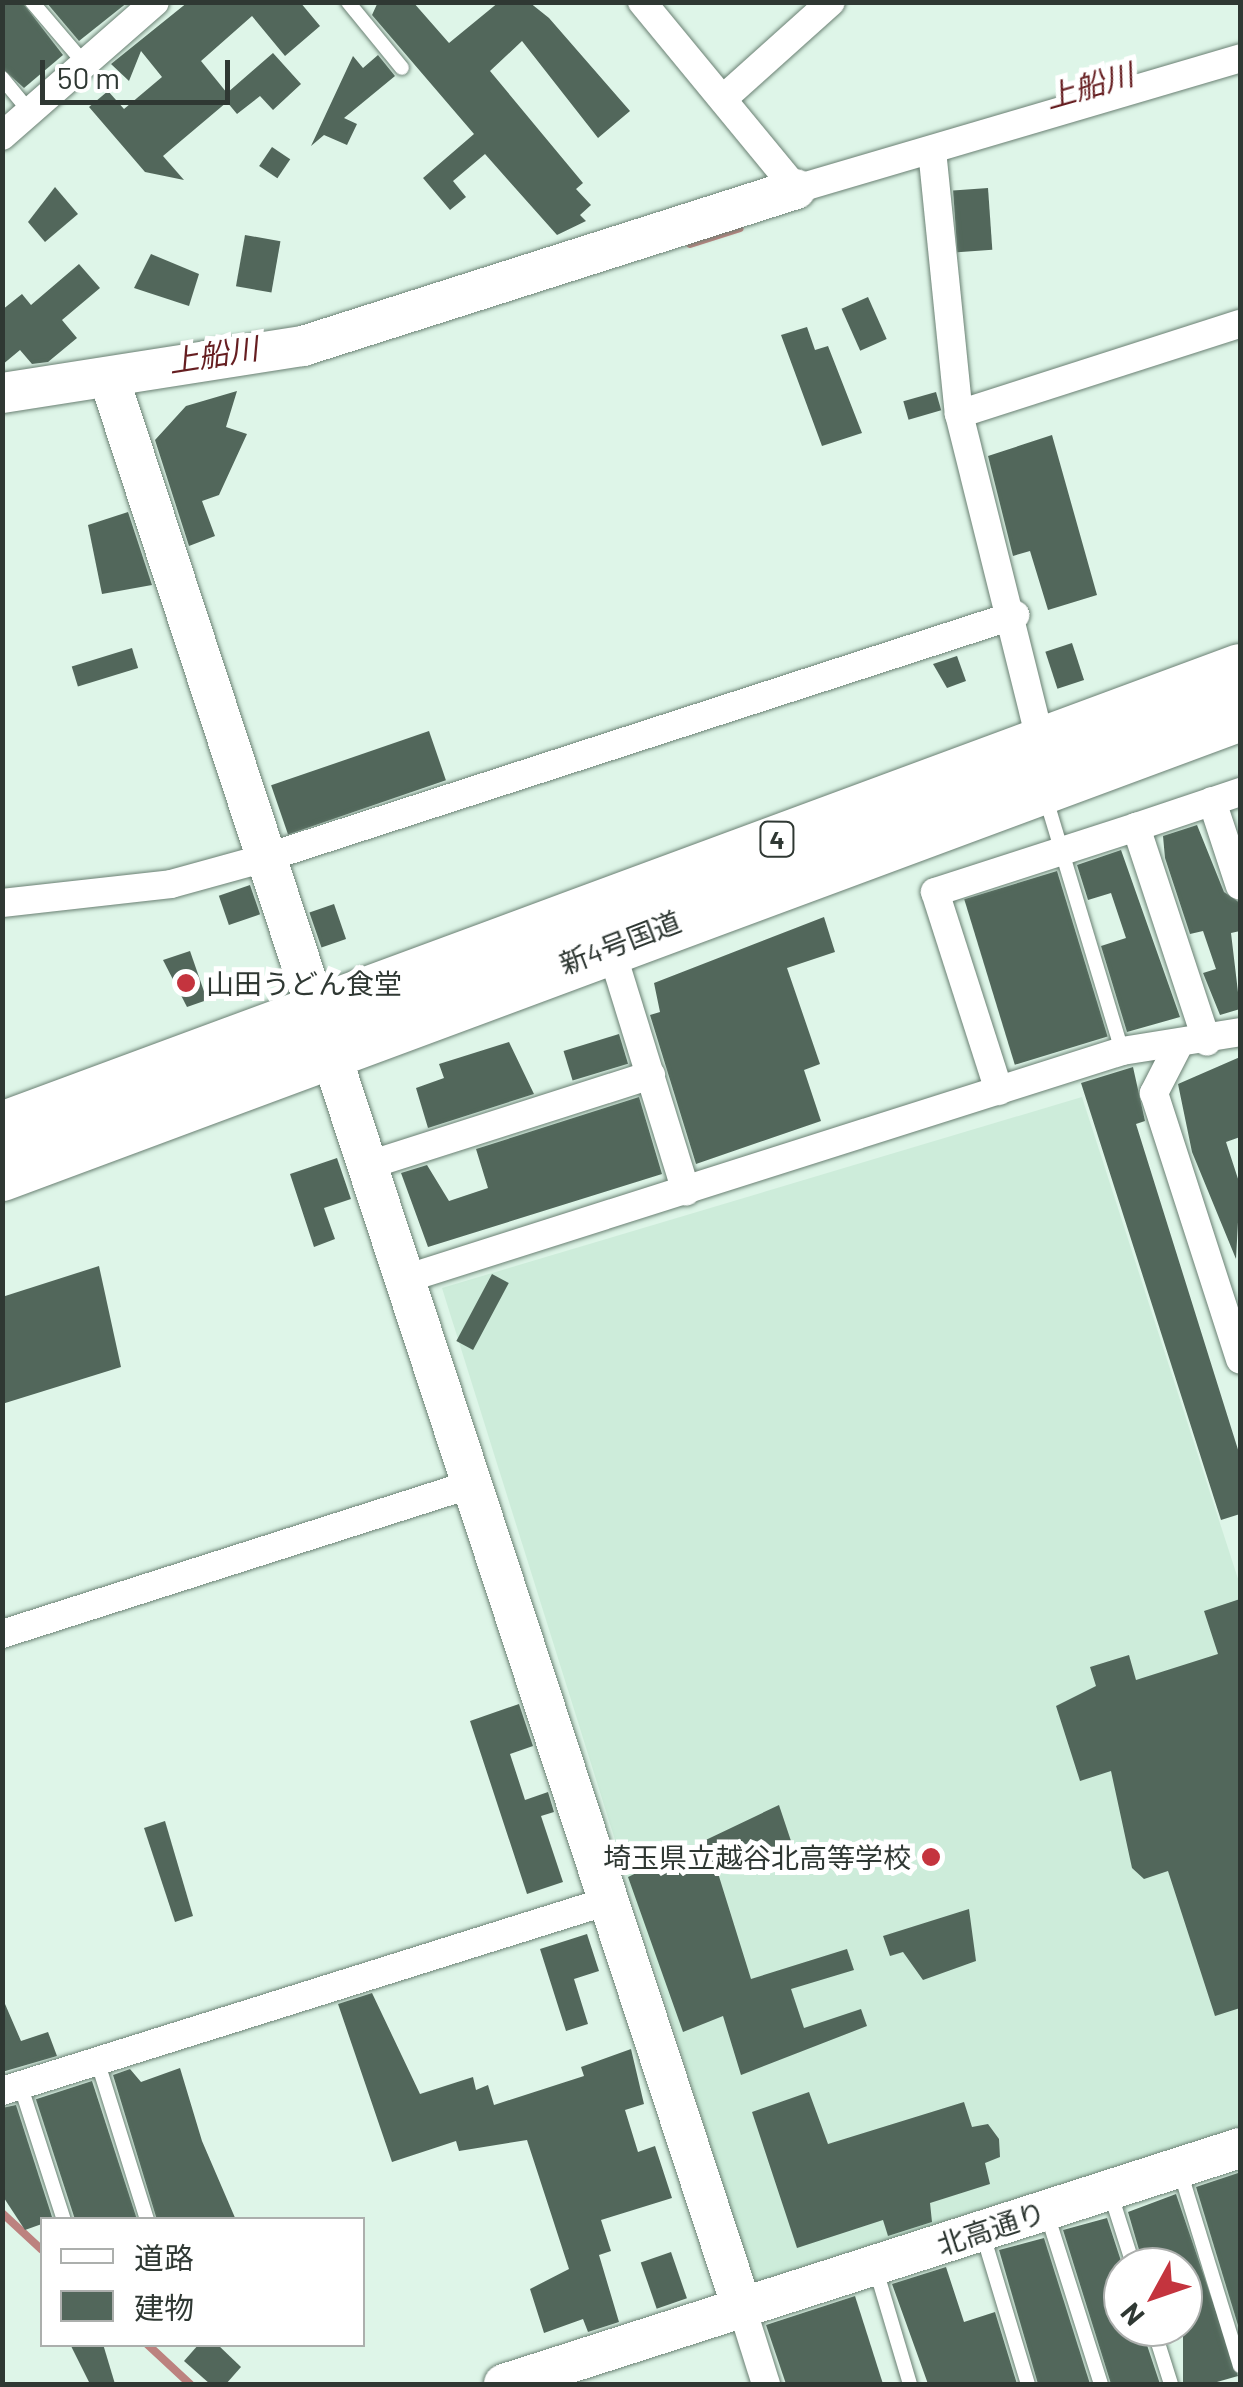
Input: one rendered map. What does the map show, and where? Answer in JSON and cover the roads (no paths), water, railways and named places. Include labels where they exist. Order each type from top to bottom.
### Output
[{"type":"highway","name":"新4号国道","points":[[2,1127],[610,946],[1042,764],[1240,669]]},
{"type":"highway","name":"新4号国道","points":[[2,1176],[323,1030],[1042,764],[1240,716]]},
{"type":"street","points":[[2,136],[156,2]]},
{"type":"street","points":[[642,2],[725,97],[796,189]]},
{"type":"street","points":[[725,97],[831,2]]},
{"type":"street","points":[[2,393],[114,394],[303,346],[796,189],[1240,58]]},
{"type":"street","points":[[932,150],[959,414],[1015,616],[1042,764]]},
{"type":"street","points":[[959,414],[1240,324]]},
{"type":"street","points":[[114,394],[262,858],[411,1277],[766,2384]]},
{"type":"street","points":[[2,903],[171,884],[1015,616]]},
{"type":"street","points":[[999,1091],[935,892],[1240,792]]},
{"type":"street","points":[[1212,802],[1240,886]]},
{"type":"street","points":[[1136,826],[1207,1042]]},
{"type":"street","points":[[610,946],[686,1190]]},
{"type":"street","points":[[411,1277],[1122,1051],[1178,1048],[1240,1032]]},
{"type":"street","points":[[1178,1048],[1154,1093],[1240,1360]]},
{"type":"street","points":[[372,1164],[651,1075]]},
{"type":"street","points":[[2,1634],[474,1483]]},
{"type":"street","points":[[11,2088],[608,1901]]},
{"type":"street","name":"北高通り","points":[[504,2384],[1240,2148]]},
{"type":"lane","points":[[32,2],[84,64]]},
{"type":"lane","points":[[348,2],[402,68]]},
{"type":"lane","points":[[2,78],[30,112]]},
{"type":"lane","points":[[1042,764],[1056,854],[1122,1051]]},
{"type":"lane","points":[[96,2059],[146,2217]]},
{"type":"lane","points":[[11,2088],[63,2217]]},
{"type":"lane","points":[[1179,2168],[1240,2366]]},
{"type":"lane","points":[[1109,2190],[1128,2247]]},
{"type":"lane","points":[[1046,2210],[1101,2384]]},
{"type":"lane","points":[[982,2231],[1028,2384]]},
{"type":"lane","points":[[874,2265],[910,2384]]},
{"type":"lane","points":[[1159,2347],[1171,2384]]},
{"type":"waterway","name":"上船川","points":[[690,244],[740,228]]},
{"type":"waterway","points":[[2,2213],[40,2248]]},
{"type":"waterway","points":[[150,2347],[190,2384]]},
{"type":"place","name":"山田うどん食堂","points":[[186,983]]},
{"type":"place","name":"埼玉県立越谷北高等学校","points":[[931,1857]]}]
